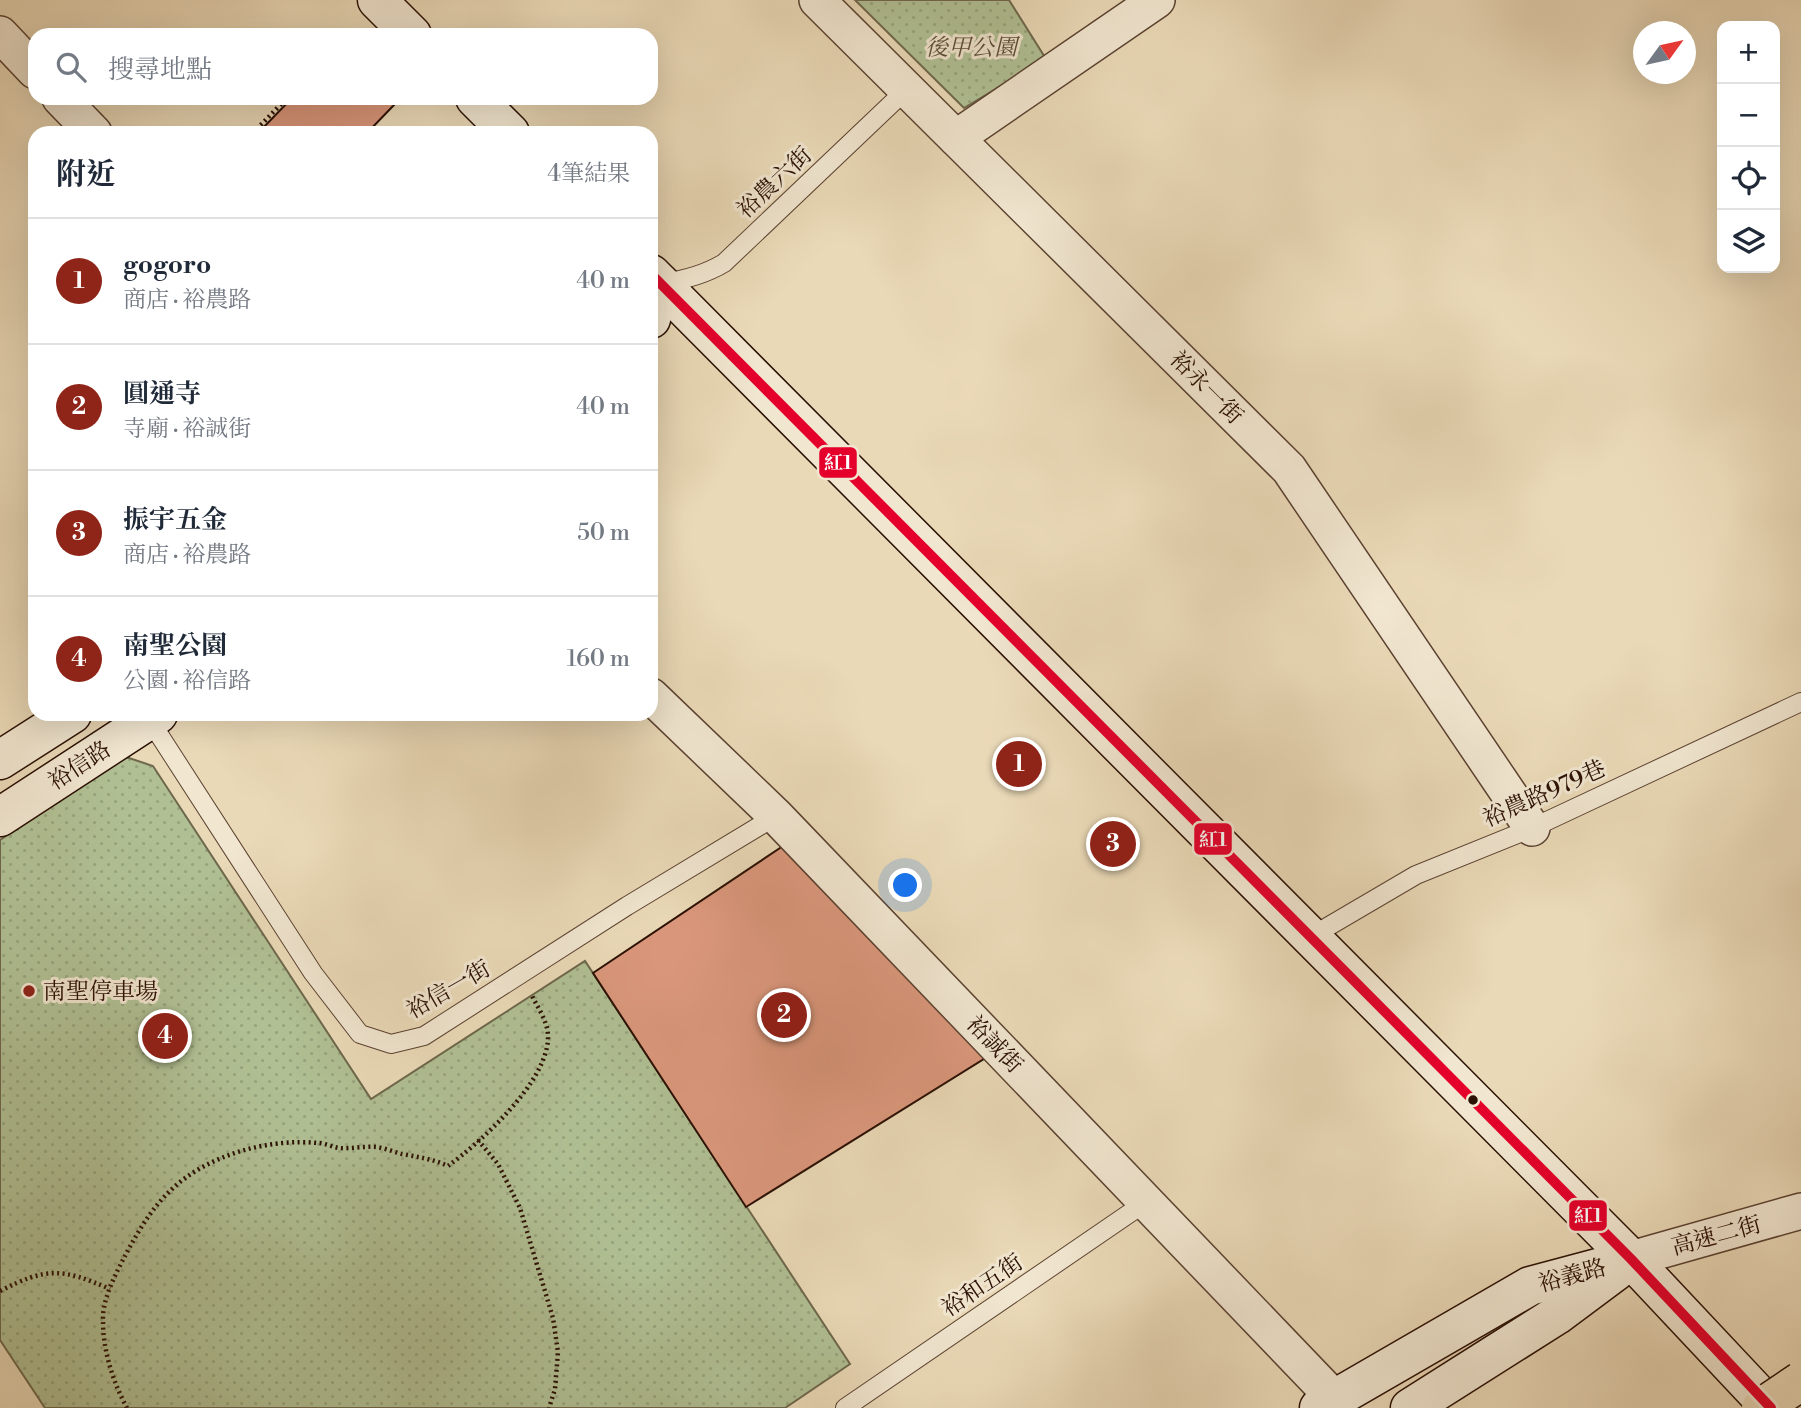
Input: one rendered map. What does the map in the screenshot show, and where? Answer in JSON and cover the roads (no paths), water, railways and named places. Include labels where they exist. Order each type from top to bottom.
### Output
[{"type":"highway","points":[[1761,1408],[1801,1381]]},
{"type":"street","points":[[377,0],[405,28]]},
{"type":"street","name":"裕永一街","points":[[817,0],[1289,469],[1532,828]]},
{"type":"street","points":[[956,138],[1157,0]]},
{"type":"street","points":[[0,34],[28,64]]},
{"type":"street","points":[[67,105],[87,126]]},
{"type":"street","points":[[482,105],[503,126]]},
{"type":"street","points":[[658,285],[1312,936],[1631,1259],[1770,1408]]},
{"type":"street","name":"裕誠街","points":[[658,703],[776,816],[1146,1202],[1326,1403]]},
{"type":"street","name":"裕信路","points":[[0,760],[61,721]]},
{"type":"street","name":"裕信路","points":[[0,817],[144,721]]},
{"type":"street","name":"高速二街","points":[[1631,1259],[1801,1211]]},
{"type":"street","name":"裕義路","points":[[1326,1403],[1530,1286],[1631,1259]]},
{"type":"street","name":"裕義路","points":[[1410,1408],[1557,1315],[1631,1259]]},
{"type":"lane","name":"裕農六街","points":[[658,281],[687,279],[708,273],[724,263],[907,89]]},
{"type":"lane","name":"裕農路979巷","points":[[1312,936],[1416,875],[1532,828],[1801,702]]},
{"type":"lane","name":"裕信一街","points":[[154,721],[313,973],[360,1034],[391,1044],[424,1036],[776,816]]},
{"type":"lane","name":"裕和五街","points":[[845,1408],[1146,1202]]},
{"type":"place","name":"gogoro","points":[[1019,764]]},
{"type":"place","name":"振宇五金","points":[[1113,844]]},
{"type":"place","name":"南聖停車場","points":[[29,991]]},
{"type":"place","name":"圓通寺","points":[[784,1015]]},
{"type":"place","name":"南聖公園","points":[[165,1036]]},
{"type":"park label","name":"後甲公園","points":[[971,47]]}]
